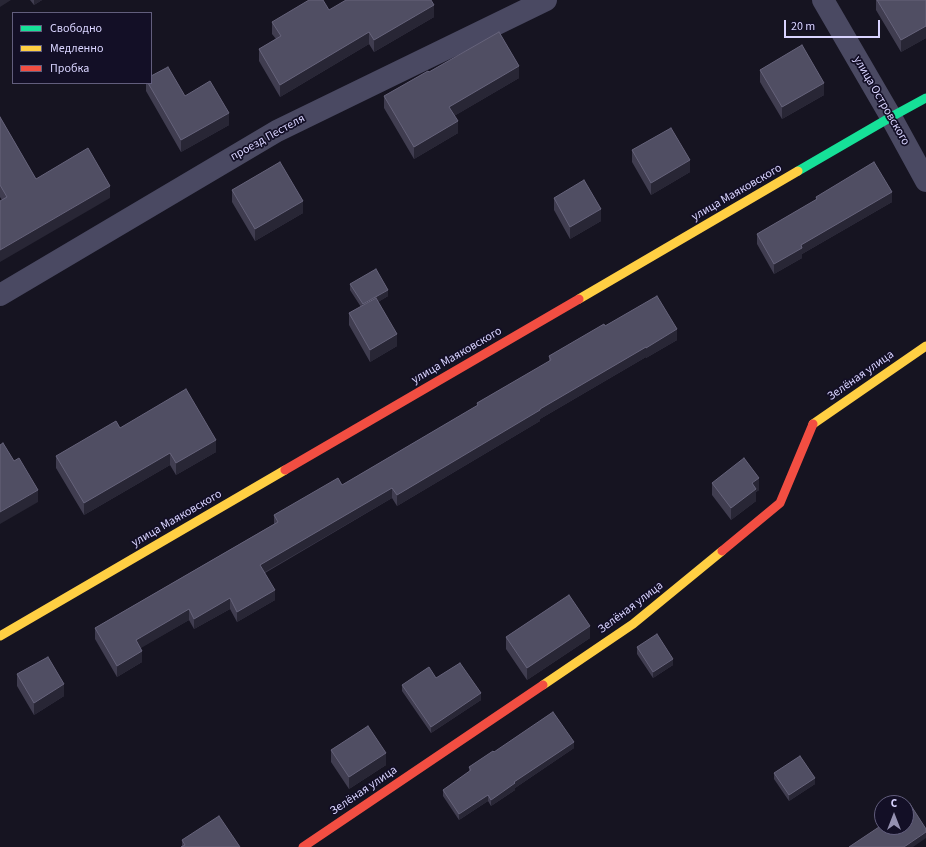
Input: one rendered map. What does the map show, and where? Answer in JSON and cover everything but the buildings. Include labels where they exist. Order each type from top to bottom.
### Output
[{"type":"street","name":"проезд Пестеля","points":[[0,295],[277,131],[546,0]]},
{"type":"street","name":"улица Островского","points":[[823,0],[891,117],[926,181]]},
{"type":"street","name":"улица Маяковского","points":[[0,636],[926,98]]},
{"type":"street","name":"Зелёная улица","points":[[303,847],[633,624],[780,503],[813,424],[926,346]]},
{"type":"traffic: fast","points":[[798,171],[926,98]]},
{"type":"traffic: slow","points":[[579,299],[798,171]]},
{"type":"traffic: slow","points":[[813,424],[926,346]]},
{"type":"traffic: slow","points":[[0,636],[285,470]]},
{"type":"traffic: slow","points":[[543,685],[633,624],[722,551]]},
{"type":"traffic: jam","points":[[285,470],[579,299]]},
{"type":"traffic: jam","points":[[722,551],[780,503],[813,424]]},
{"type":"traffic: jam","points":[[303,847],[543,685]]}]
